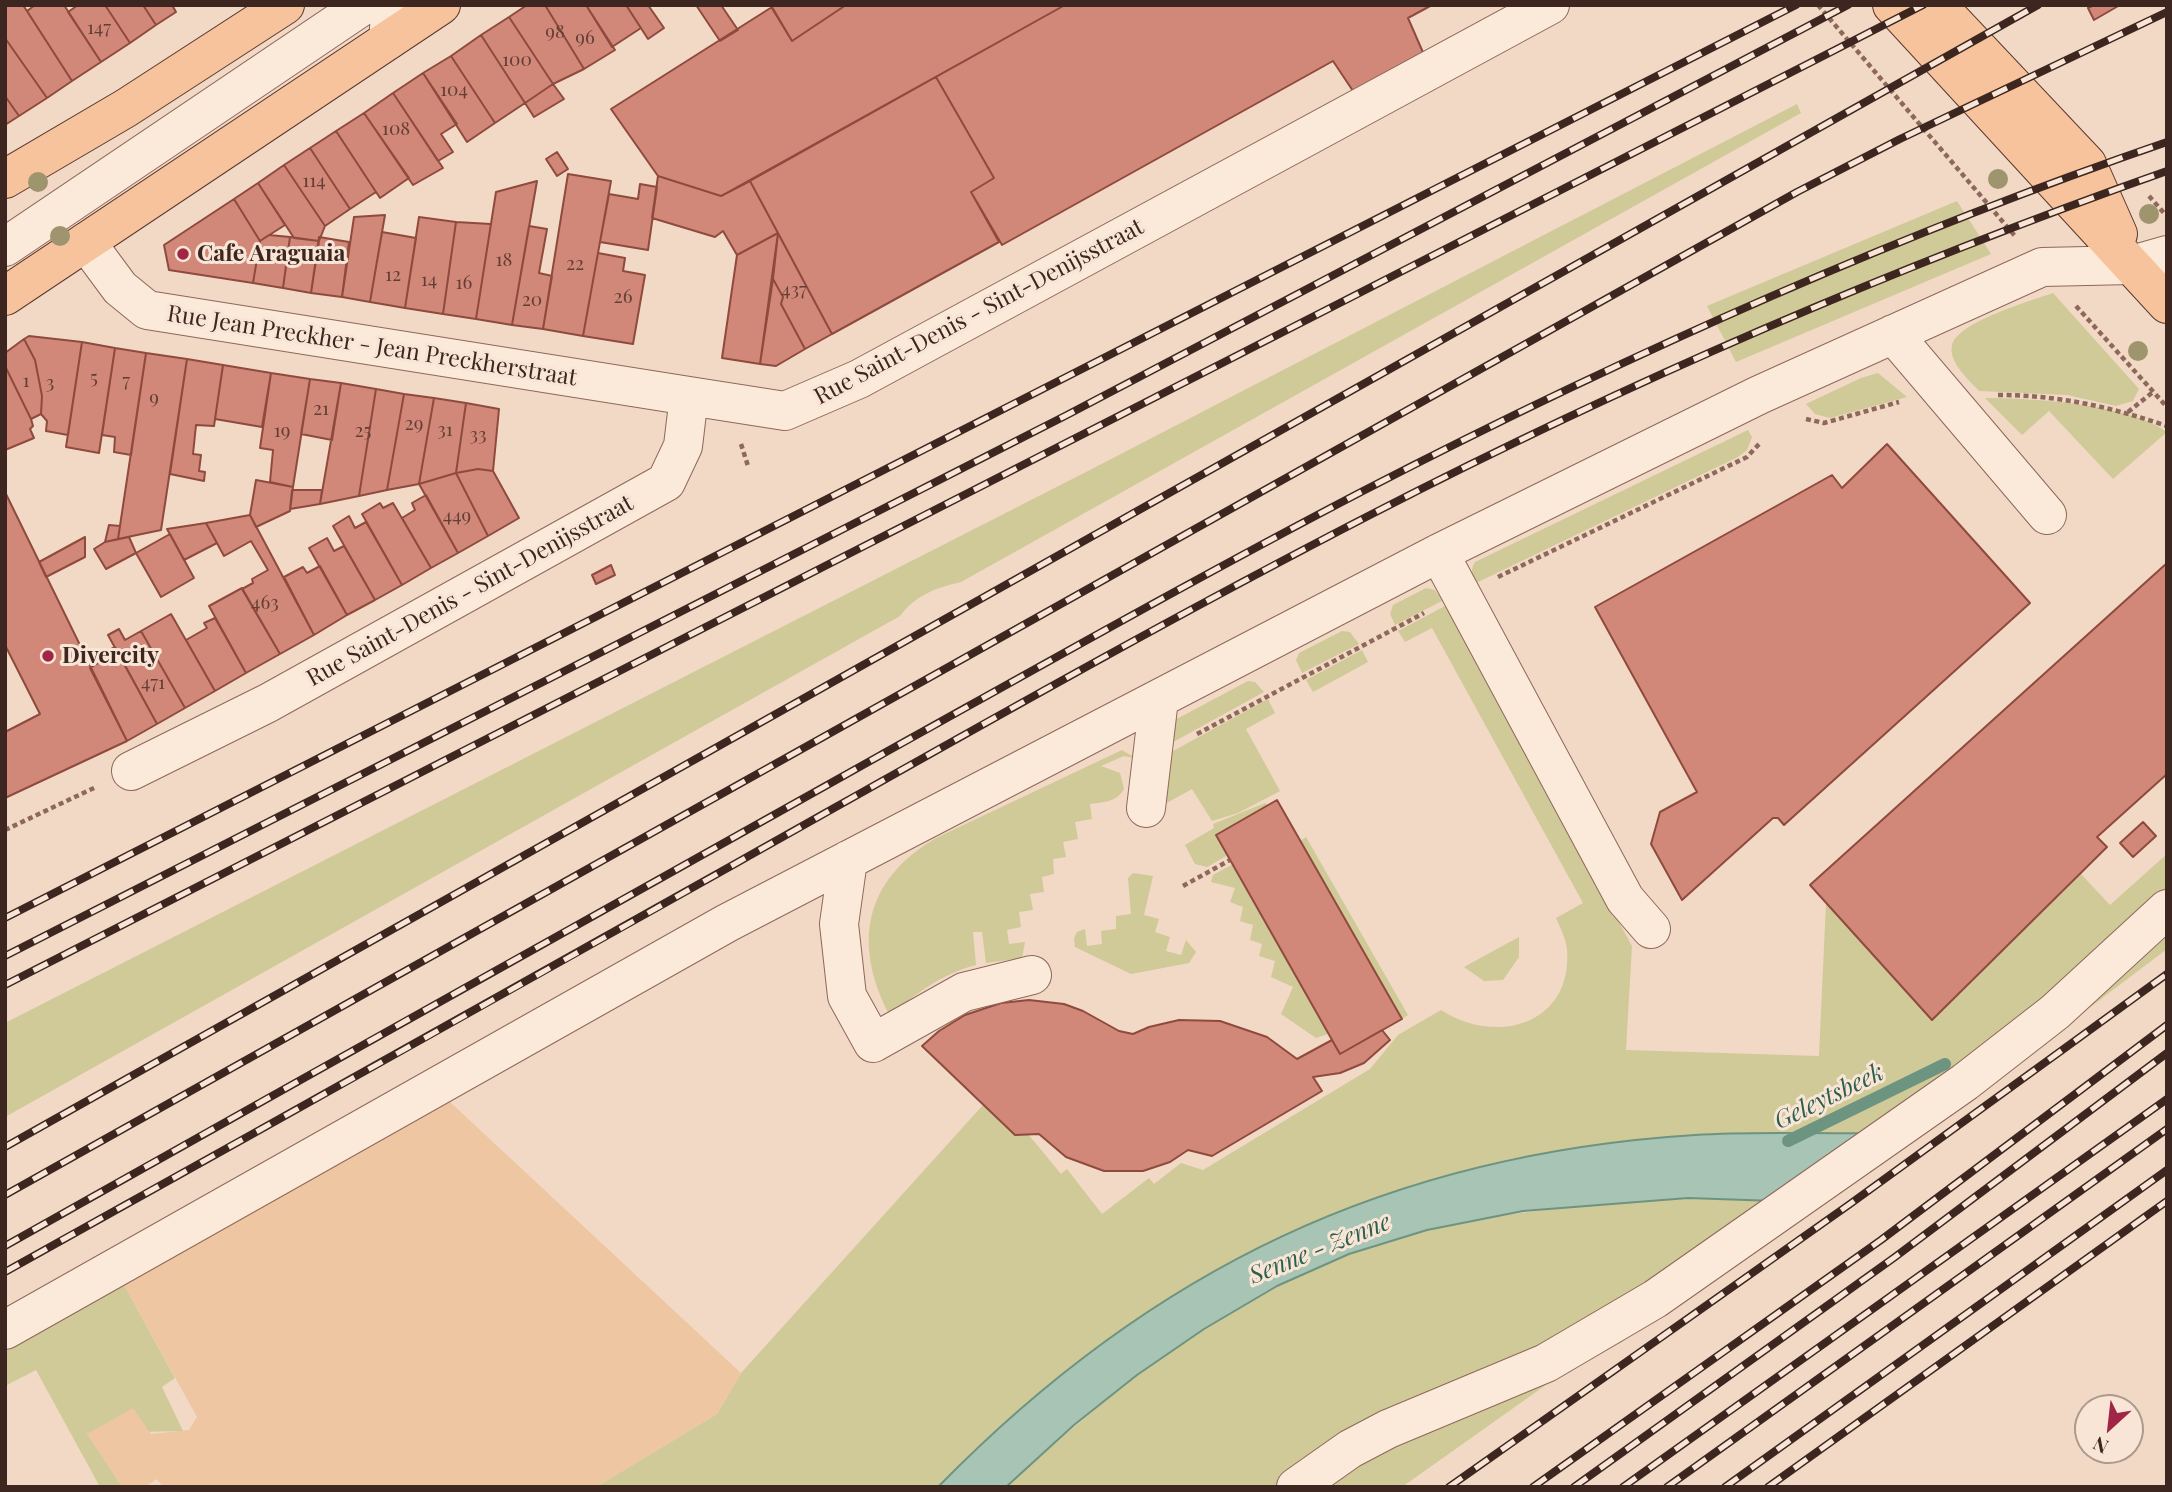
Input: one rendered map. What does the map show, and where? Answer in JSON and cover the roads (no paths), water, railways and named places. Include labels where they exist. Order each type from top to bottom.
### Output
[{"type":"main road","points":[[5,179],[126,107],[285,5]]},
{"type":"main road","points":[[5,296],[86,242],[390,22],[441,5]]},
{"type":"main road","points":[[1864,5],[2032,188],[2149,260]]},
{"type":"main road","points":[[1892,5],[2149,260]]},
{"type":"main road","points":[[1937,5],[2087,164],[2149,260],[2167,304]]},
{"type":"street","points":[[5,247],[364,5]]},
{"type":"street","name":"Rue Saint-Denis - Sint-Denijsstraat","points":[[131,771],[268,703],[666,482],[683,446],[689,396],[785,411],[859,379],[1550,5]]},
{"type":"street","name":"Rue Jean Preckher - Jean Preckherstraat","points":[[86,242],[120,288],[147,310],[689,396]]},
{"type":"street","points":[[5,1330],[727,923],[1439,553],[1759,395],[2042,267],[2149,260]]},
{"type":"street","points":[[1894,334],[2047,516]]},
{"type":"street","points":[[1439,553],[1625,899],[1651,929]]},
{"type":"street","points":[[1146,808],[1158,699]]},
{"type":"street","points":[[848,860],[839,924],[847,996],[873,1043],[964,992],[1032,975]]},
{"type":"street","points":[[1296,1487],[1350,1450],[1388,1429],[1546,1363],[1655,1299],[1965,1082],[2055,1012],[2167,909]]},
{"type":"water","name":"Senne - Zenne","points":[[1870,1133],[1775,1201],[1688,1198],[1523,1211],[1427,1230],[1349,1254],[1277,1286],[1204,1329],[1137,1375],[1074,1425],[1006,1487],[938,1487],[1019,1410],[1103,1343],[1191,1285],[1282,1236],[1378,1197],[1478,1167],[1584,1147],[1695,1135]]},
{"type":"waterway","name":"Geleytsbeek","points":[[1788,1141],[1945,1064]]},
{"type":"railway","points":[[5,918],[1796,5]]},
{"type":"railway","points":[[5,956],[1065,416],[1848,5]]},
{"type":"railway","points":[[5,985],[1923,5]]},
{"type":"railway","points":[[5,1147],[2038,5]]},
{"type":"railway","points":[[5,1195],[1797,192],[1900,139],[2167,12]]},
{"type":"railway","points":[[5,1246],[1059,656],[1361,492],[1557,394],[1757,302],[1961,218],[2167,142]]},
{"type":"railway","points":[[5,1272],[1054,684],[1372,514],[1566,418],[1764,329],[1964,247],[2167,171]]},
{"type":"railway","points":[[1449,1487],[1850,1204],[2167,974]]},
{"type":"railway","points":[[1533,1487],[1881,1240],[2167,1025]]},
{"type":"railway","points":[[1574,1487],[1895,1257],[2167,1053]]},
{"type":"railway","points":[[1623,1487],[2167,1099]]},
{"type":"railway","points":[[1667,1487],[2167,1129]]},
{"type":"railway","points":[[1725,1487],[2167,1170]]},
{"type":"railway","points":[[1768,1487],[2167,1201]]},
{"type":"place","name":"Cafe Araguaia","points":[[183,254]]},
{"type":"place","name":"Divercity","points":[[48,656]]}]
